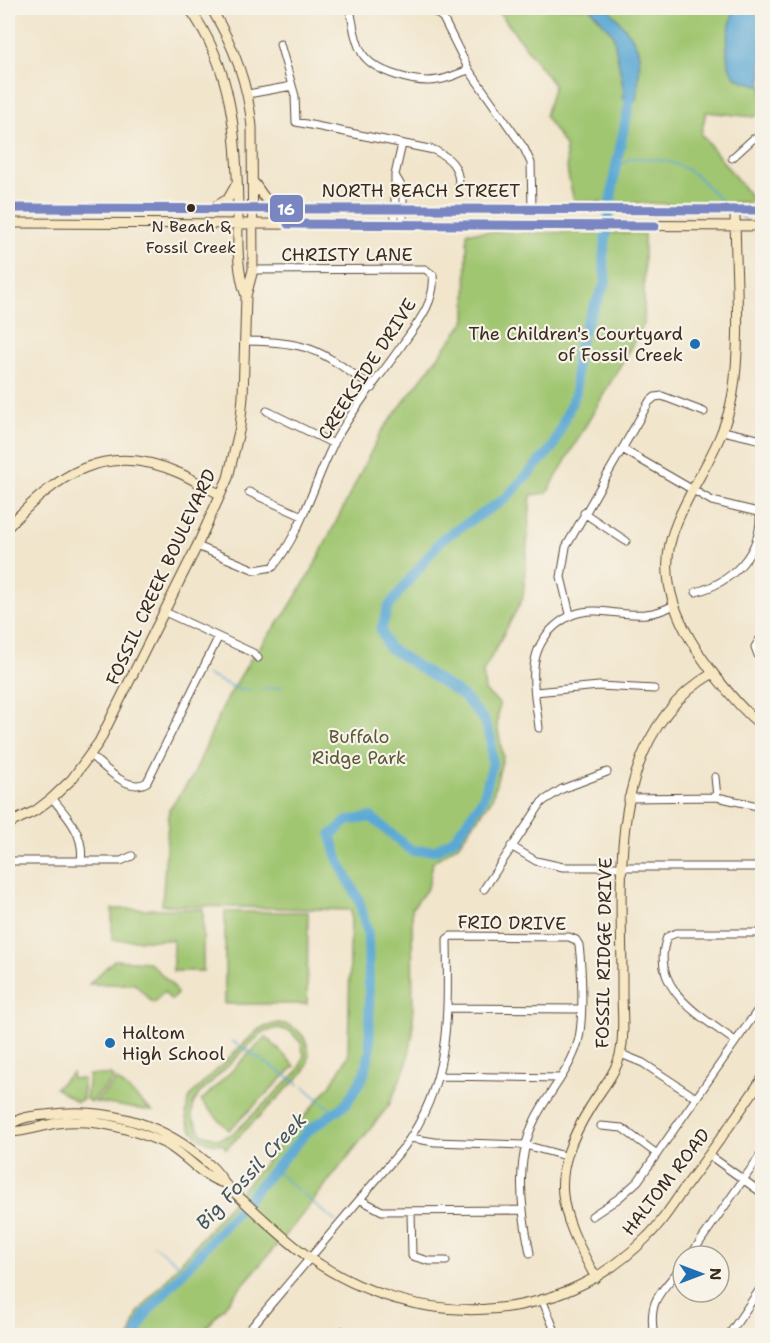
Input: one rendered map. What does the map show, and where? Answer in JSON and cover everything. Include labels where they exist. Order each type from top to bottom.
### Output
[{"type":"main road","name":"FOSSIL CREEK BOULEVARD","points":[[189,8],[211,44],[231,101],[237,182],[238,269],[246,296]]},
{"type":"main road","name":"FOSSIL CREEK BOULEVARD","points":[[8,824],[35,811],[52,798],[90,755],[165,612],[231,468],[240,427],[246,296],[253,270],[255,208],[252,128],[248,94],[232,44],[212,8]]},
{"type":"main road","points":[[213,208],[228,199],[237,182]]},
{"type":"main road","points":[[254,182],[260,193],[278,209]]},
{"type":"main road","name":"NORTH BEACH STREET","points":[[8,208],[762,210]]},
{"type":"main road","points":[[64,223],[67,215],[84,208]]},
{"type":"main road","points":[[735,210],[740,226],[733,393],[723,431],[677,521],[670,544],[668,583],[674,605],[691,644],[745,713],[762,726]]},
{"type":"main road","name":"NORTH BEACH STREET","points":[[8,223],[762,226]]},
{"type":"main road","points":[[8,527],[44,490],[83,468],[107,462],[146,462],[178,473],[220,494]]},
{"type":"main road","name":"FOSSIL RIDGE DRIVE","points":[[596,1278],[570,1226],[563,1204],[565,1156],[577,1128],[621,1054],[620,867],[628,798],[645,753],[667,714],[696,685],[713,673]]},
{"type":"main road","name":"HALTOM ROAD","points":[[8,1127],[13,1122],[65,1112],[109,1114],[191,1150],[219,1172],[224,1183],[310,1258],[364,1288],[422,1307],[489,1309],[575,1290],[596,1278],[646,1238],[710,1155],[762,1079]]},
{"type":"main road","points":[[44,1115],[45,1126]]},
{"type":"main road","name":"HALTOM ROAD","points":[[8,1132],[45,1126],[92,1123],[153,1135]]},
{"type":"street","points":[[350,8],[355,38],[362,53],[370,63],[387,73],[429,81],[469,70]]},
{"type":"street","points":[[430,8],[442,18],[469,70],[524,148],[531,163],[532,208]]},
{"type":"street","points":[[280,44],[292,86],[296,122],[434,150],[449,157],[458,171],[459,183]]},
{"type":"street","points":[[248,94],[292,86]]},
{"type":"street","points":[[732,158],[753,140],[762,138]]},
{"type":"street","points":[[399,225],[399,208],[403,189],[395,175],[402,144]]},
{"type":"street","name":"CHRISTY LANE","points":[[253,270],[429,270],[433,280]]},
{"type":"street","name":"CREEKSIDE DRIVE","points":[[197,546],[259,571],[273,567],[302,516],[334,444],[350,417],[373,388],[426,310],[433,292],[433,280]]},
{"type":"street","points":[[245,341],[288,342],[316,349],[373,388]]},
{"type":"street","points":[[570,614],[563,591],[562,560],[571,536],[624,450],[639,417],[655,397],[668,397],[704,412]]},
{"type":"street","points":[[267,411],[334,444]]},
{"type":"street","points":[[723,431],[762,441]]},
{"type":"street","points":[[624,450],[692,492],[721,504],[761,513],[755,545],[746,560],[730,575],[696,592]]},
{"type":"street","points":[[249,492],[302,516]]},
{"type":"street","points":[[584,513],[626,541]]},
{"type":"street","points":[[539,728],[534,668],[539,650],[549,632],[570,614],[594,611],[640,616],[660,613],[674,605]]},
{"type":"street","points":[[165,612],[253,653],[258,658]]},
{"type":"street","points":[[762,636],[755,647],[762,666]]},
{"type":"street","points":[[90,755],[127,783],[138,786],[147,782],[218,638]]},
{"type":"street","points":[[535,692],[599,686],[654,689]]},
{"type":"street","points":[[484,889],[511,846],[548,797],[608,772]]},
{"type":"street","points":[[716,777],[717,797]]},
{"type":"street","points":[[628,798],[717,797],[762,807]]},
{"type":"street","points":[[52,798],[76,828],[81,842],[81,861]]},
{"type":"street","points":[[511,846],[536,861],[552,866],[762,867]]},
{"type":"street","points":[[8,861],[121,861],[132,856]]},
{"type":"street","points":[[735,1041],[685,1004],[674,990],[664,967],[664,945],[667,937],[676,933],[762,933]]},
{"type":"street","name":"FRIO DRIVE","points":[[448,1008],[447,939],[451,936],[564,937],[576,940],[580,958],[577,1043],[560,1078],[532,1124],[525,1145],[521,1175],[530,1252]]},
{"type":"street","points":[[592,1216],[629,1190],[657,1154],[762,1004]]},
{"type":"street","points":[[244,1335],[361,1200],[410,1138],[422,1119],[439,1076],[448,1008],[580,1008]]},
{"type":"street","points":[[621,1054],[643,1063],[696,1098]]},
{"type":"street","points":[[439,1076],[560,1078]]},
{"type":"street","points":[[601,1126],[622,1128],[657,1154]]},
{"type":"street","points":[[410,1138],[435,1142],[525,1145],[565,1156]]},
{"type":"street","points":[[698,1244],[762,1153]]},
{"type":"street","points":[[710,1155],[762,1193]]},
{"type":"street","points":[[361,1200],[382,1211],[524,1210]]},
{"type":"street","points":[[411,1211],[412,1256],[429,1261],[446,1261]]},
{"type":"street","points":[[654,1335],[652,1307],[656,1297],[671,1279]]},
{"type":"street","points":[[728,1335],[762,1286]]},
{"type":"street","points":[[542,1299],[557,1335]]},
{"type":"street","points":[[336,1335],[342,1331],[354,1335]]},
{"type":"green space","points":[[496,8],[762,8],[762,111],[754,117],[706,112],[701,134],[755,202],[678,204],[574,201],[565,146],[545,116],[554,85]]},
{"type":"green space","name":"Buffalo Ridge Park","points":[[467,232],[644,233],[644,324],[547,493],[531,495],[523,598],[483,672],[485,691],[499,703],[497,724],[503,757],[492,799],[458,845],[433,862],[428,888],[412,908],[413,1033],[407,1063],[389,1105],[293,1226],[200,1335],[130,1336],[138,1313],[330,1086],[348,1056],[351,910],[162,905],[169,809],[193,776],[224,704],[250,660],[287,611],[311,572],[381,432],[466,320]]},
{"type":"green space","points":[[112,909],[203,909],[203,971],[173,971],[173,940],[112,940]]},
{"type":"green space","points":[[225,912],[308,912],[307,1004],[225,1004]]},
{"type":"green space","points":[[114,960],[149,962],[174,987],[177,994],[171,1000],[164,992],[153,1003],[135,984],[89,984]]},
{"type":"green space","points":[[278,1023],[295,1029],[306,1040],[309,1056],[307,1065],[303,1073],[226,1149],[223,1144],[204,1140],[191,1129],[186,1112],[188,1103],[192,1094],[259,1029]],"holes":[[[278,1028],[290,1031],[301,1043],[304,1055],[299,1070],[233,1134],[218,1139],[202,1134],[192,1117],[193,1104],[199,1094],[262,1033]]]},
{"type":"green space","points":[[266,1037],[295,1066],[229,1130],[201,1101]]},
{"type":"green space","points":[[72,1073],[72,1079],[83,1079],[83,1099],[77,1102],[55,1088]]},
{"type":"green space","points":[[89,1075],[110,1075],[115,1078],[91,1102],[86,1099]]},
{"type":"green space","points":[[117,1080],[152,1111],[95,1102]]},
{"type":"water","points":[[590,8],[608,8],[634,40],[639,58],[636,100],[622,98],[624,91],[613,34]]},
{"type":"water","points":[[735,8],[762,8],[762,87],[736,77],[728,63],[728,34]]},
{"type":"waterway","name":"Big Fossil Creek","points":[[136,1336],[145,1315],[308,1131],[346,1104],[363,1077],[370,1052],[368,934],[359,900],[339,862],[331,835],[347,821],[371,817],[412,851],[436,850],[455,838],[483,799],[492,766],[491,739],[484,720],[463,696],[388,647],[381,630],[388,607],[442,539],[505,499],[553,447],[576,392],[576,356],[585,326],[606,282],[603,258],[615,171],[633,86]]},
{"type":"waterway","points":[[615,171],[630,158],[655,159],[671,163],[687,169],[729,206]]},
{"type":"waterway","points":[[740,214],[747,222]]},
{"type":"waterway","points":[[755,229],[762,237]]},
{"type":"waterway","points":[[205,674],[240,690],[251,689]]},
{"type":"waterway","points":[[260,689],[282,687]]},
{"type":"waterway","points":[[232,1041],[299,1084]]},
{"type":"waterway","points":[[304,1087],[334,1112]]},
{"type":"waterway","points":[[273,1169],[299,1191]]},
{"type":"waterway","points":[[303,1194],[335,1221]]},
{"type":"waterway","points":[[153,1245],[185,1269]]},
{"type":"transit line","name":"16","points":[[8,208],[762,210]]},
{"type":"transit line","name":"16","points":[[288,224],[655,226]]},
{"type":"place","name":"N Beach & Fossil Creek","points":[[191,208]]},
{"type":"place","name":"The Children's Courtyard of Fossil Creek","points":[[695,344]]},
{"type":"place","name":"Haltom High School","points":[[110,1043]]}]
